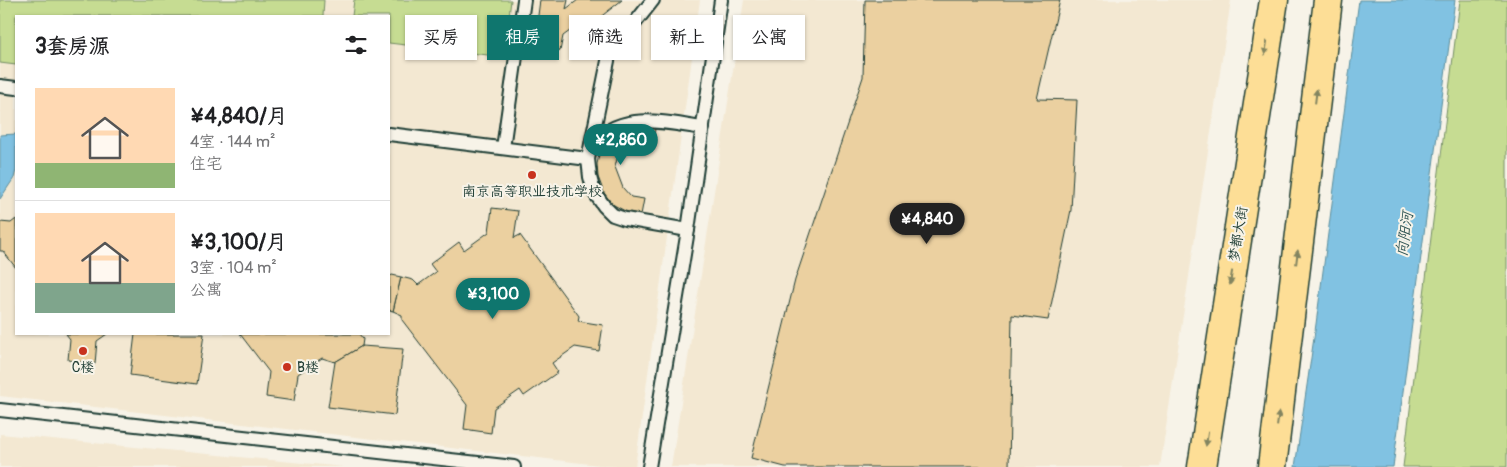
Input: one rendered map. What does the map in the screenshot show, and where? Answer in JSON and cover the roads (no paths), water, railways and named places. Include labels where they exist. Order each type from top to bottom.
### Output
[{"type":"main road","name":"梦都大街","points":[[1202,467],[1274,0]]},
{"type":"main road","points":[[1272,467],[1328,0]]},
{"type":"lane","points":[[503,148],[524,0]]},
{"type":"lane","points":[[653,0],[609,56],[590,154],[590,177],[594,192],[613,215],[625,219],[688,230]]},
{"type":"lane","points":[[649,467],[688,230],[721,0]]},
{"type":"lane","points":[[0,86],[15,88]]},
{"type":"lane","points":[[590,154],[603,134],[626,122],[647,121],[703,128]]},
{"type":"lane","points":[[390,134],[503,148],[590,154]]},
{"type":"lane","points":[[0,410],[514,467]]},
{"type":"water","name":"向阳河","points":[[1359,0],[1455,0],[1393,467],[1295,467],[1316,324]]},
{"type":"water","points":[[15,134],[15,174],[0,199],[0,135]]},
{"type":"place","name":"南京高等职业技术学校","points":[[532,175]]},
{"type":"place","name":"C楼","points":[[83,351]]},
{"type":"place","name":"B楼","points":[[287,367]]}]
